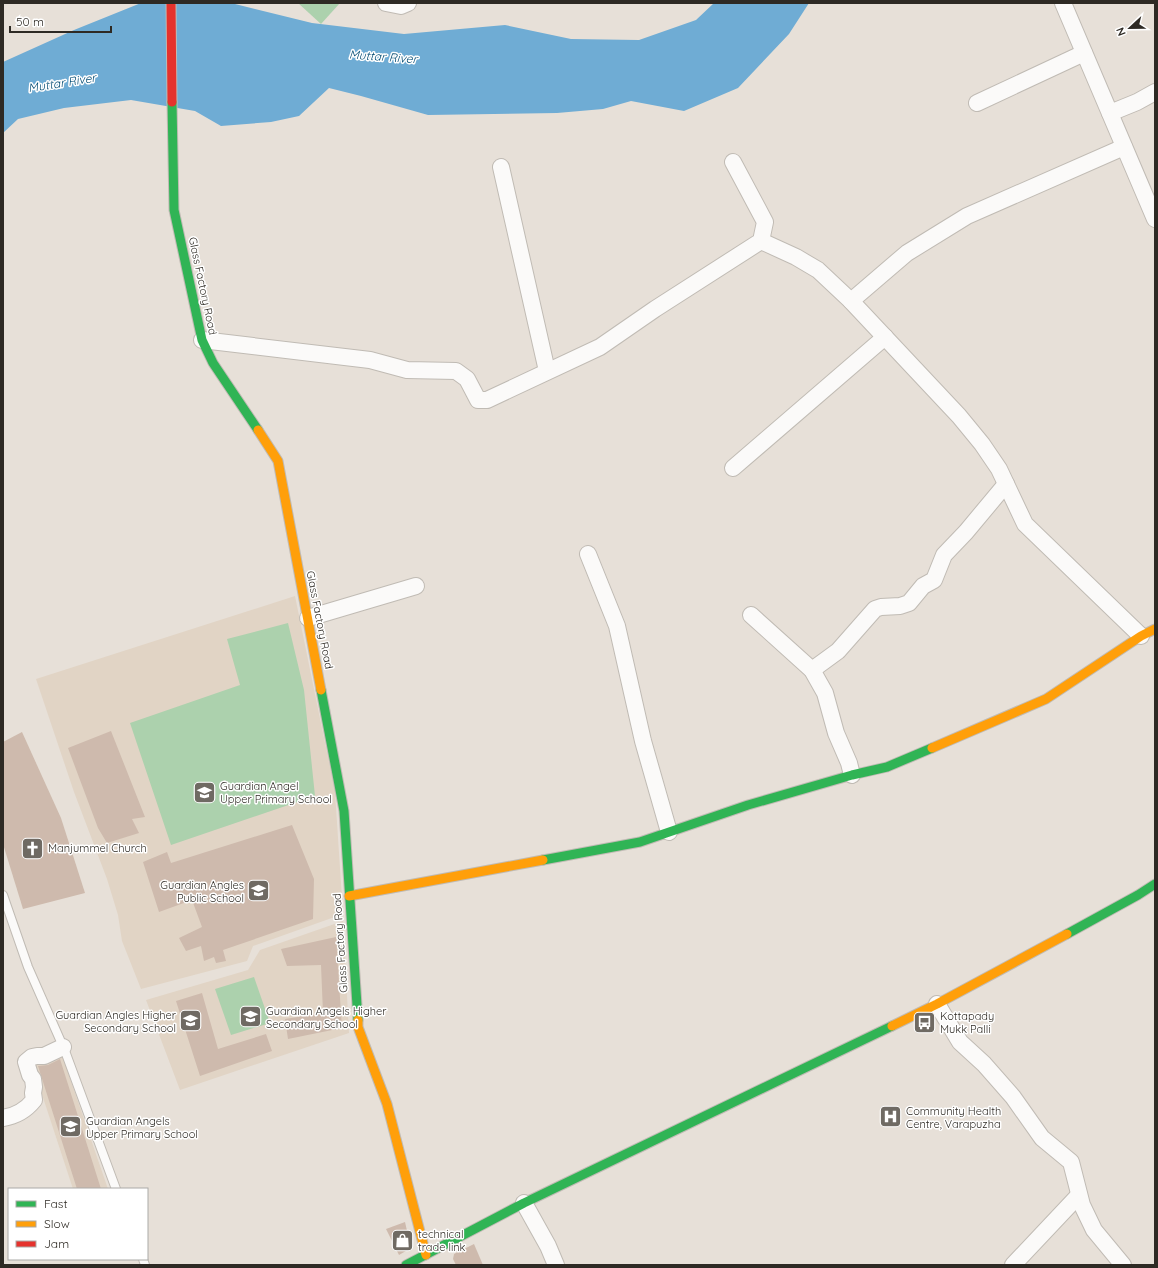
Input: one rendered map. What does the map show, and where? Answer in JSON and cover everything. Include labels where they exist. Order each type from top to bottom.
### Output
[{"type":"main road","name":"Glass Factory Road","points":[[171,3],[174,210],[202,340],[213,363],[278,461],[344,811],[358,1027],[387,1104],[426,1255]]},
{"type":"main road","points":[[349,896],[640,842],[748,805],[887,767],[1046,699],[1148,632]]},
{"type":"main road","points":[[406,1265],[524,1203],[937,1004],[1155,884]]},
{"type":"street","points":[[386,3],[400,6],[408,3]]},
{"type":"street","points":[[1063,3],[1155,219]]},
{"type":"street","points":[[977,103],[1084,53]]},
{"type":"street","points":[[1110,113],[1137,102],[1155,92]]},
{"type":"street","points":[[851,301],[907,252],[967,216],[1124,147]]},
{"type":"street","points":[[202,340],[370,360],[406,370],[456,371],[467,379],[478,400],[487,400],[600,347],[655,309],[762,241],[765,222],[733,162]]},
{"type":"street","points":[[500,167],[547,372]]},
{"type":"street","points":[[762,241],[796,256],[818,270],[851,301],[959,416],[982,444],[999,469],[1025,524],[1148,632]]},
{"type":"street","points":[[733,468],[885,337]]},
{"type":"street","points":[[812,670],[838,651],[875,609],[900,606],[909,603],[923,586],[934,580],[944,555],[966,532],[1006,484]]},
{"type":"street","points":[[588,554],[617,626],[643,741],[669,832]]},
{"type":"street","points":[[308,618],[416,586]]},
{"type":"street","points":[[751,614],[812,670],[825,693],[836,733],[849,763],[852,776]]},
{"type":"street","points":[[937,1004],[960,1042],[984,1064],[1013,1097],[1042,1138],[1071,1162],[1079,1195],[1094,1230],[1123,1265]]},
{"type":"street","points":[[3,1118],[12,1117],[16,1113],[23,1111],[34,1100],[33,1079],[30,1075],[26,1062],[32,1057],[44,1056],[63,1047]]},
{"type":"street","points":[[1013,1265],[1079,1195]]},
{"type":"street","points":[[524,1203],[548,1246],[556,1265]]},
{"type":"lane","points":[[3,895],[28,967],[63,1047],[116,1188]]},
{"type":"shaded area","name":"Guardian Angel Upper Primary School","points":[[295,596],[335,792],[343,914],[253,946],[247,961],[141,989],[122,941],[118,915],[107,879],[74,792],[36,679]]},
{"type":"shaded area","name":"Guardian Angels Higher Secondary School","points":[[343,921],[349,1033],[180,1090],[146,1000],[248,970],[260,950]]},
{"type":"shaded area","name":"Guardian Angels Upper Primary School","points":[[61,1052],[108,1188],[73,1188],[32,1064]]},
{"type":"green space","points":[[298,3],[340,3],[321,24]]},
{"type":"green space","points":[[288,623],[304,690],[315,796],[171,845],[130,723],[240,685],[227,639]]},
{"type":"green space","points":[[254,977],[270,1023],[231,1035],[215,989]]},
{"type":"water","name":"Muttar River","points":[[141,3],[235,4],[312,23],[404,34],[505,25],[571,39],[639,40],[696,20],[714,3],[809,3],[789,34],[738,88],[684,111],[631,101],[603,109],[557,113],[428,115],[329,88],[299,116],[271,122],[221,126],[195,111],[131,100],[64,108],[18,119],[3,133],[3,62],[74,30]]},
{"type":"building","points":[[111,731],[145,817],[132,819],[139,833],[107,843],[98,828],[68,748]]},
{"type":"building","points":[[22,732],[61,818],[85,893],[23,909],[3,844],[3,742]]},
{"type":"building","points":[[292,825],[314,879],[313,919],[223,950],[226,961],[216,963],[214,957],[204,961],[201,946],[186,951],[179,938],[202,927],[192,900],[159,912],[143,862],[167,852],[171,863]]},
{"type":"building","points":[[336,937],[342,1028],[288,1039],[285,1019],[323,1013],[321,965],[287,966],[281,949]]},
{"type":"building","points":[[202,993],[218,1049],[266,1034],[272,1051],[200,1076],[176,1001]]},
{"type":"building","name":"Guardian Angels Upper Primary School","points":[[60,1059],[101,1188],[77,1188],[38,1066],[48,1065]]},
{"type":"building","name":"technical trade link","points":[[405,1222],[411,1248],[399,1255],[386,1229]]},
{"type":"building","points":[[474,1244],[483,1265],[456,1265],[453,1259],[454,1254]]},
{"type":"traffic: fast","points":[[172,102],[174,210],[202,340],[213,363],[258,430]]},
{"type":"traffic: fast","points":[[321,690],[344,811],[358,1020]]},
{"type":"traffic: fast","points":[[543,860],[640,842],[748,805],[852,775],[887,767],[932,748]]},
{"type":"traffic: fast","points":[[1067,934],[1155,884]]},
{"type":"traffic: fast","points":[[406,1265],[524,1203],[892,1026]]},
{"type":"traffic: slow","points":[[258,430],[278,461],[321,690]]},
{"type":"traffic: slow","points":[[932,748],[1046,699],[1141,636],[1155,629]]},
{"type":"traffic: slow","points":[[349,896],[543,860]]},
{"type":"traffic: slow","points":[[892,1026],[937,1004],[1067,934]]},
{"type":"traffic: slow","points":[[358,1020],[358,1027],[387,1104],[426,1255]]},
{"type":"traffic: jam","points":[[171,3],[172,102]]},
{"type":"place","name":"Guardian Angel Upper Primary School","points":[[205,792]]},
{"type":"place","name":"Manjummel Church","points":[[32,848]]},
{"type":"place","name":"Guardian Angles Public School","points":[[259,891]]},
{"type":"place","name":"Guardian Angels Higher Secondary School","points":[[250,1017]]},
{"type":"place","name":"Guardian Angles Higher Secondary School","points":[[191,1021]]},
{"type":"place","name":"Kottapady Mukk Palli","points":[[924,1022]]},
{"type":"place","name":"Community Health Centre, Varapuzha","points":[[890,1117]]},
{"type":"place","name":"Guardian Angels Upper Primary School","points":[[70,1127]]},
{"type":"place","name":"technical trade link","points":[[402,1240]]}]
